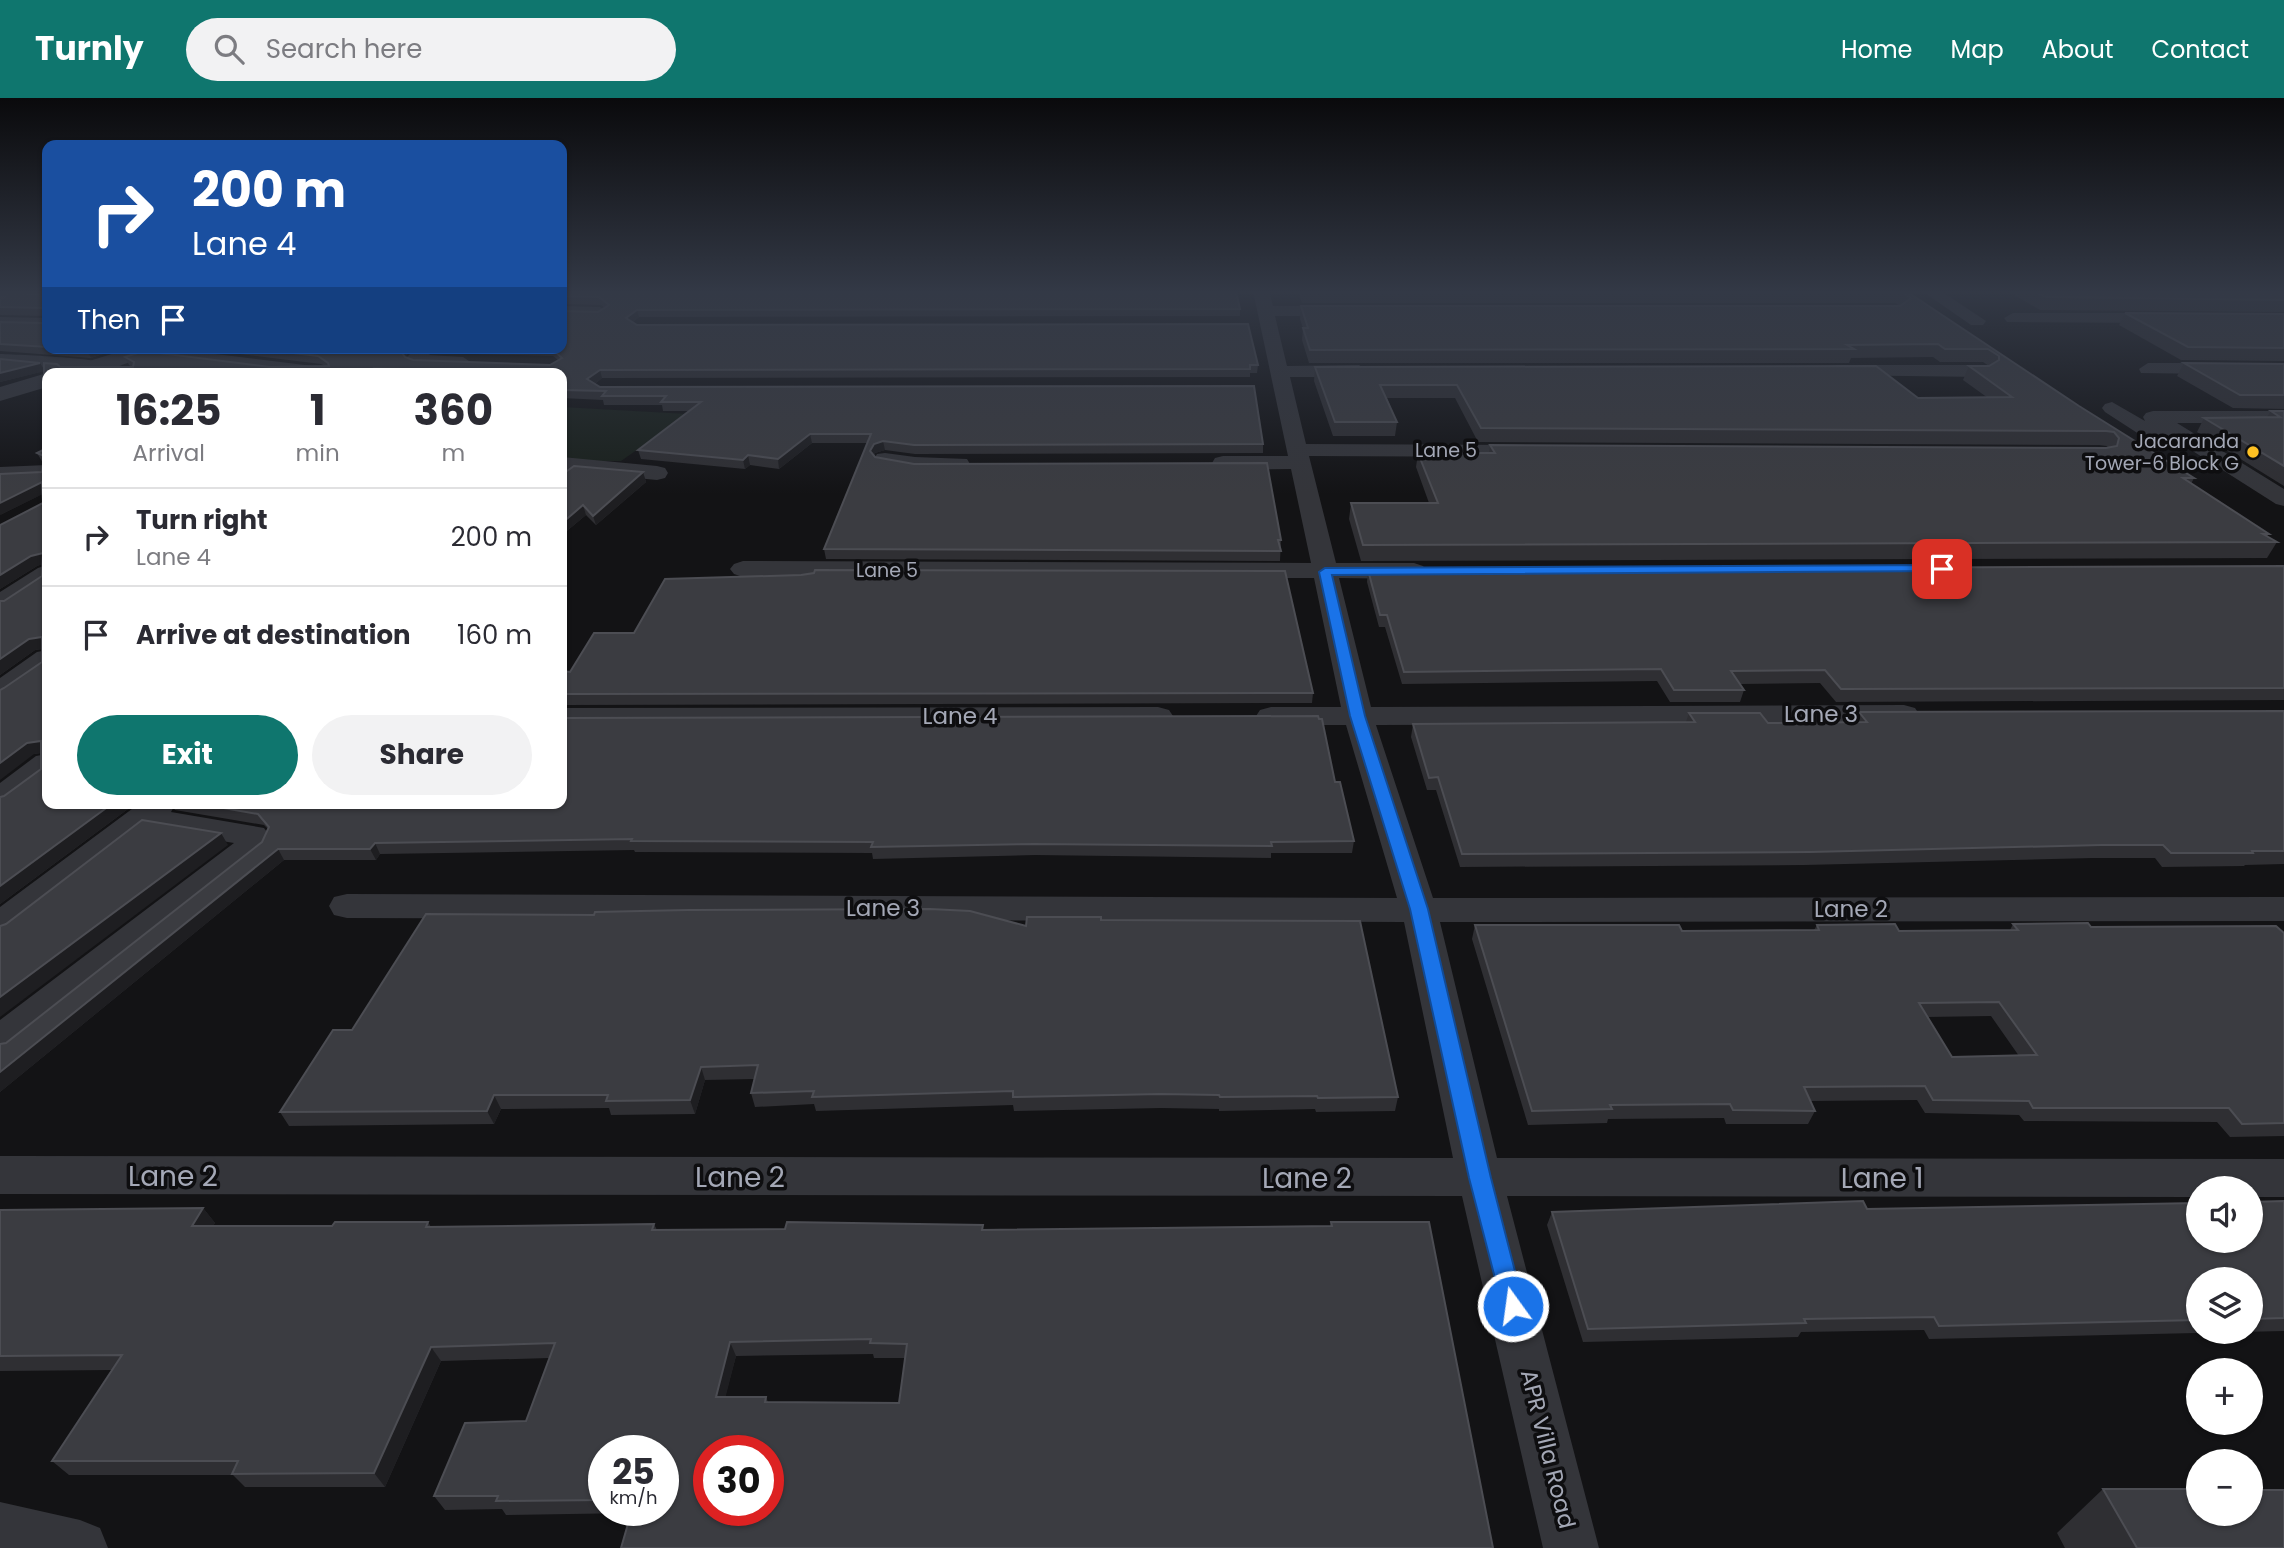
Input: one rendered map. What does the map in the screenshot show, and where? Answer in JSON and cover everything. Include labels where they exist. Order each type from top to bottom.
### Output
[{"type":"street","points":[[0,359],[70,368]]},
{"type":"street","points":[[91,368],[121,359]]},
{"type":"street","points":[[214,359],[284,368]]},
{"type":"street","points":[[415,359],[487,363]]},
{"type":"street","name":"APR Villa Road","points":[[1270,359],[1299,456],[1357,716],[1419,909],[1480,1178],[1571,1548]]},
{"type":"street","points":[[2148,369],[2284,369]]},
{"type":"street","points":[[1816,371],[1983,371]]},
{"type":"street","points":[[1275,382],[1384,372]]},
{"type":"street","points":[[0,394],[42,381]]},
{"type":"street","points":[[2284,410],[2112,408],[2284,518]]},
{"type":"street","points":[[2284,417],[2153,417],[2284,499]]},
{"type":"street","name":"Lane 5","points":[[1205,463],[1299,456],[1558,451]]},
{"type":"street","points":[[885,458],[915,464],[984,464]]},
{"type":"street","points":[[571,465],[657,473]]},
{"type":"street","points":[[0,474],[42,472]]},
{"type":"street","name":"Lane 5","points":[[743,569],[1325,572]]},
{"type":"street","points":[[1325,572],[1438,571]]},
{"type":"street","points":[[0,603],[42,576]]},
{"type":"street","points":[[4,685],[42,661]]},
{"type":"street","points":[[4,685],[42,685]]},
{"type":"street","name":"Lane 3","points":[[1357,716],[1936,714]]},
{"type":"street","name":"Lane 4","points":[[567,717],[1190,716]]},
{"type":"street","points":[[1246,716],[1357,716]]},
{"type":"street","points":[[0,797],[42,767]]},
{"type":"street","points":[[0,925],[151,810],[252,836],[256,840],[255,844],[0,1042]]},
{"type":"street","name":"Lane 3","points":[[346,906],[1419,909]]},
{"type":"street","name":"Lane 2","points":[[1419,909],[2284,909]]},
{"type":"street","name":"Lane 2","points":[[0,1175],[1480,1178]]},
{"type":"street","name":"Lane 1","points":[[1480,1178],[2284,1178]]},
{"type":"street","points":[[0,1531],[80,1548]]},
{"type":"shaded area","points":[[567,407],[688,414],[621,461],[567,461]]},
{"type":"building","points":[[0,359],[40,363],[0,373]]},
{"type":"building","points":[[128,359],[204,359],[270,367],[329,366],[322,359],[409,359],[550,365],[561,359],[1256,359],[1258,365],[1250,365],[1250,369],[600,370],[587,379],[600,387],[1254,386],[1263,444],[914,445],[883,441],[874,444],[870,451],[875,457],[914,464],[1267,463],[1281,551],[824,549],[871,434],[810,434],[778,459],[748,455],[743,460],[638,450],[701,402],[661,402],[666,396],[602,396],[606,391],[567,390],[567,368],[44,368],[44,363],[57,364],[60,367],[133,367],[134,362]]},
{"type":"building","points":[[2008,359],[2194,478],[2183,478],[2269,534],[2263,534],[2277,542],[1363,545],[1351,503],[1438,503],[1418,453],[1495,453],[1490,445],[2106,448],[2117,446],[2119,438],[2114,432],[2106,431],[1481,428],[1457,385],[1380,385],[1397,422],[1335,422],[1315,367],[1876,366],[1918,398],[2012,397],[1969,366],[1989,366]]},
{"type":"building","points":[[2184,363],[2284,364],[2284,395],[2240,395]]},
{"type":"building","points":[[2271,411],[2284,411],[2284,466],[2204,418],[2280,417]]},
{"type":"building","points":[[574,466],[643,472],[593,516],[583,505],[567,519],[567,471]]},
{"type":"building","points":[[42,472],[42,482],[0,503],[0,474]]},
{"type":"building","points":[[42,504],[42,553],[31,556],[0,575],[0,525]]},
{"type":"building","points":[[2284,566],[2284,688],[1841,689],[1825,670],[1731,671],[1744,690],[1674,690],[1661,669],[1404,672],[1387,615],[1380,615],[1368,570]]},
{"type":"building","points":[[815,570],[1285,571],[1313,693],[567,694],[567,672],[570,672],[594,633],[634,633],[665,579],[814,573]]},
{"type":"building","points":[[42,576],[42,637],[29,639],[0,659],[0,601]]},
{"type":"building","points":[[42,662],[42,809],[105,809],[0,886],[0,797],[41,769],[41,741],[27,743],[0,763],[0,690]]},
{"type":"building","points":[[2284,711],[2284,851],[2252,851],[2253,853],[2171,853],[2163,845],[2101,845],[1810,852],[1462,854],[1438,777],[1429,778],[1413,724],[1695,722],[1689,713],[1760,713],[1768,723],[1867,722],[1859,712]]},
{"type":"building","points":[[1318,716],[1322,719],[1335,782],[1340,782],[1354,841],[1271,842],[1272,846],[1034,844],[871,847],[873,842],[631,841],[632,839],[375,843],[370,849],[278,849],[0,1072],[0,1044],[6,1043],[262,842],[269,827],[258,814],[229,809],[567,809],[567,718]]},
{"type":"building","points":[[142,820],[221,833],[0,997],[0,926]]},
{"type":"building","points":[[688,910],[970,911],[1026,926],[1027,917],[1101,917],[1101,920],[1360,921],[1398,1097],[1220,1097],[1161,1094],[1013,1097],[1013,1091],[812,1097],[814,1091],[751,1093],[758,1065],[701,1067],[690,1100],[606,1101],[608,1095],[494,1095],[487,1111],[280,1112],[333,1030],[352,1030],[426,914],[594,915],[595,912]]},
{"type":"building","points":[[2088,923],[2091,927],[2276,926],[2284,933],[2284,1123],[2242,1124],[2229,1108],[2033,1108],[2029,1101],[1933,1100],[1925,1086],[1804,1087],[1815,1111],[1733,1110],[1730,1104],[1610,1105],[1612,1109],[1532,1111],[1475,925],[1679,925],[1682,931],[1819,930],[1817,925],[1895,924],[1899,931],[2018,930],[2013,924]],"holes":[[[1999,1002],[2037,1055],[1952,1057],[1919,1003]]]},
{"type":"building","points":[[1863,1201],[1867,1209],[2186,1203],[2186,1253],[2263,1253],[2263,1202],[2284,1201],[2284,1318],[2263,1319],[2263,1267],[2186,1267],[2186,1320],[1939,1326],[1934,1317],[1804,1319],[1806,1323],[1588,1329],[1552,1212]]},
{"type":"building","points":[[203,1208],[192,1226],[332,1226],[335,1222],[428,1222],[426,1227],[654,1224],[652,1230],[785,1229],[787,1222],[983,1225],[982,1230],[1332,1226],[1331,1222],[1429,1222],[1493,1548],[621,1548],[627,1526],[679,1526],[679,1435],[588,1435],[588,1500],[496,1501],[498,1496],[434,1496],[465,1423],[526,1421],[555,1343],[431,1347],[374,1473],[232,1474],[238,1461],[52,1461],[122,1355],[0,1356],[0,1210]],"holes":[[[871,1339],[870,1343],[907,1344],[899,1403],[765,1402],[766,1397],[716,1397],[730,1342]]]},
{"type":"building","points":[[2103,1489],[2186,1489],[2186,1526],[2263,1526],[2263,1490],[2284,1490],[2284,1548],[2137,1548]]},
{"type":"place","name":"Jacaranda Tower-6 Block G","points":[[2253,452]]},
{"type":"route","points":[[1513,1306],[1480,1178],[1419,909],[1357,716],[1325,572],[1942,569]]}]
